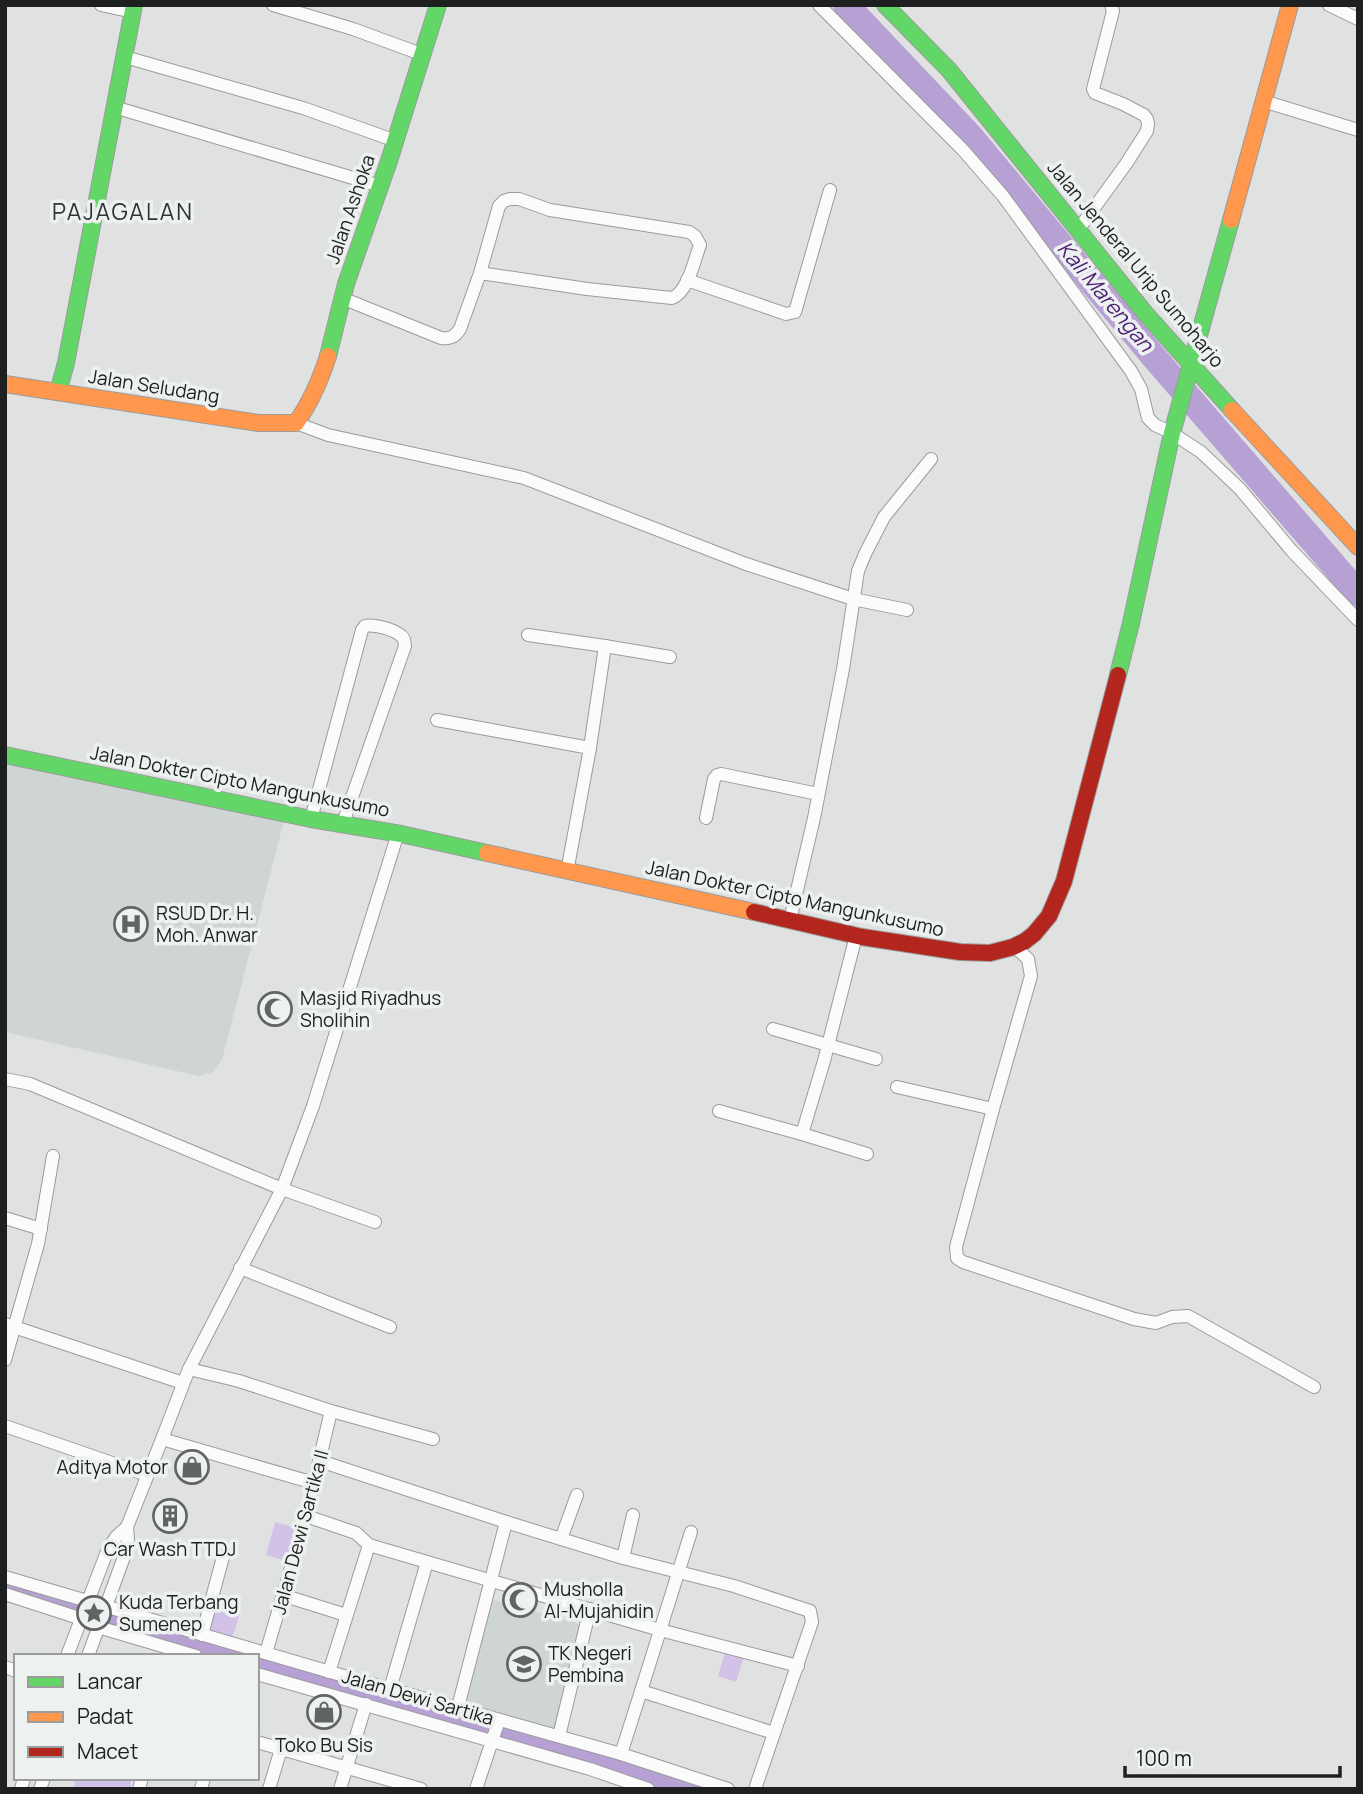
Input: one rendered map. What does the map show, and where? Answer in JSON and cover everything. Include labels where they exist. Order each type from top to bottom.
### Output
[{"type":"main road","name":"Jalan Ashoka","points":[[296,423],[307,411],[318,387],[342,298],[396,141],[438,5]]},
{"type":"main road","name":"Jalan Jenderal Urip Sumoharjo","points":[[885,5],[948,70],[1145,313],[1358,547]]},
{"type":"main road","name":"Jalan Dokter Cipto Mangunkusumo","points":[[5,755],[311,819],[398,833],[856,936],[962,953],[999,951],[1030,939],[1055,907],[1064,881],[1131,623],[1174,429],[1290,5]]},
{"type":"main road","points":[[58,392],[66,363],[133,9]]},
{"type":"main road","name":"Jalan Seludang","points":[[5,384],[258,424],[296,423]]},
{"type":"street","points":[[101,5],[133,9]]},
{"type":"street","points":[[273,5],[353,29],[421,54]]},
{"type":"street","points":[[819,5],[963,150],[1003,196],[1131,371],[1141,389],[1148,418],[1155,425],[1174,429],[1240,489],[1292,551],[1358,620]]},
{"type":"street","points":[[1077,230],[1126,164],[1149,124],[1144,115],[1095,93],[1093,89],[1113,11],[1111,5]]},
{"type":"street","points":[[1329,5],[1358,19]]},
{"type":"street","points":[[125,57],[303,108],[396,141]]},
{"type":"street","points":[[1263,101],[1358,130]]},
{"type":"street","points":[[114,107],[380,186]]},
{"type":"street","points":[[687,280],[786,314],[794,312],[830,190]]},
{"type":"street","points":[[342,298],[441,338],[449,339],[456,335],[480,273],[499,206],[504,201],[519,199],[550,210],[689,232],[700,245],[684,289],[679,296],[672,298],[480,273]]},
{"type":"street","points":[[296,423],[328,435],[524,478],[746,565],[853,598],[907,610]]},
{"type":"street","points":[[790,920],[843,668],[858,571],[884,517],[931,459]]},
{"type":"street","points":[[311,819],[362,630],[365,626],[373,625],[400,634],[405,646],[343,823]]},
{"type":"street","points":[[528,635],[670,657]]},
{"type":"street","points":[[567,872],[590,748],[605,646]]},
{"type":"street","points":[[437,720],[590,748]]},
{"type":"street","points":[[706,818],[714,779],[721,774],[818,794]]},
{"type":"street","points":[[89,1654],[125,1554],[127,1527],[183,1383],[282,1189],[313,1106],[398,833]]},
{"type":"street","points":[[802,1134],[829,1044],[856,936]]},
{"type":"street","points":[[1015,947],[1028,959],[1031,976],[956,1247],[957,1258],[1134,1319],[1156,1323],[1171,1317],[1188,1316],[1314,1387]]},
{"type":"street","points":[[773,1030],[876,1059]]},
{"type":"street","points":[[5,1079],[30,1084],[282,1189],[376,1222]]},
{"type":"street","points":[[897,1087],[993,1108]]},
{"type":"street","points":[[719,1111],[867,1154]]},
{"type":"street","points":[[5,1360],[11,1325],[41,1229],[53,1156]]},
{"type":"street","points":[[5,1218],[41,1229]]},
{"type":"street","points":[[240,1268],[390,1327]]},
{"type":"street","points":[[11,1325],[183,1383]]},
{"type":"street","points":[[189,1369],[239,1381],[433,1439]]},
{"type":"street","name":"Jalan Dewi Sartika II","points":[[265,1653],[306,1516],[331,1410]]},
{"type":"street","points":[[5,1426],[147,1475]]},
{"type":"street","points":[[162,1439],[314,1483]]},
{"type":"street","points":[[320,1461],[623,1558],[734,1586],[810,1611],[812,1622],[755,1789]]},
{"type":"street","points":[[561,1539],[577,1495]]},
{"type":"street","points":[[623,1558],[633,1515]]},
{"type":"street","points":[[306,1516],[356,1532],[369,1545],[660,1630],[798,1666]]},
{"type":"street","points":[[458,1707],[506,1522]]},
{"type":"street","points":[[69,1654],[108,1549],[127,1527]]},
{"type":"street","points":[[621,1754],[691,1532]]},
{"type":"street","points":[[329,1672],[369,1545]]},
{"type":"street","points":[[202,1635],[223,1557]]},
{"type":"street","points":[[390,1689],[427,1562]]},
{"type":"street","name":"Jalan Dewi Sartika","points":[[5,1577],[621,1754],[728,1789]]},
{"type":"street","points":[[5,1594],[99,1627],[189,1654]]},
{"type":"street","points":[[282,1595],[346,1615]]},
{"type":"street","points":[[559,1736],[590,1609]]},
{"type":"street","points":[[259,1675],[590,1769],[649,1789]]},
{"type":"street","points":[[641,1691],[774,1733]]},
{"type":"street","points":[[340,1789],[366,1704]]},
{"type":"street","points":[[476,1789],[499,1720]]},
{"type":"street","points":[[259,1743],[421,1789]]},
{"type":"street","points":[[269,1789],[281,1749]]},
{"type":"shaded area","name":"RSUD Dr. H. Moh. Anwar","points":[[5,761],[285,817],[222,1060],[213,1072],[199,1076],[5,1032]]},
{"type":"shaded area","points":[[275,1522],[297,1528],[288,1562],[266,1555]]},
{"type":"shaded area","name":"TK Negeri Pembina","points":[[490,1599],[583,1625],[555,1730],[465,1703]]},
{"type":"shaded area","points":[[213,1607],[240,1614],[232,1638],[207,1631]]},
{"type":"shaded area","points":[[725,1652],[744,1657],[736,1682],[718,1676]]},
{"type":"shaded area","points":[[75,1780],[132,1780],[130,1789],[73,1789]]},
{"type":"waterway","name":"Kali Marengan","points":[[846,5],[971,137],[1153,356],[1358,593]]},
{"type":"waterway","points":[[5,1588],[77,1609]]},
{"type":"waterway","points":[[110,1620],[232,1654]]},
{"type":"waterway","points":[[259,1662],[509,1732],[689,1789]]},
{"type":"traffic: fast","points":[[58,392],[66,363],[134,5]]},
{"type":"traffic: fast","points":[[328,356],[346,284],[389,161],[438,5]]},
{"type":"traffic: fast","points":[[885,5],[949,70],[1145,313],[1232,410]]},
{"type":"traffic: fast","points":[[1118,675],[1172,433],[1231,220]]},
{"type":"traffic: fast","points":[[5,755],[487,853]]},
{"type":"traffic: slow","points":[[1231,220],[1290,5]]},
{"type":"traffic: slow","points":[[5,384],[258,423],[296,423],[315,391],[328,356]]},
{"type":"traffic: slow","points":[[1232,410],[1358,547]]},
{"type":"traffic: slow","points":[[487,853],[754,912]]},
{"type":"traffic: jam","points":[[754,912],[862,937],[960,952],[990,953],[1025,941],[1049,916],[1064,881],[1118,675]]},
{"type":"place","name":"RSUD Dr. H. Moh. Anwar","points":[[131,924]]},
{"type":"place","name":"Masjid Riyadhus Sholihin","points":[[275,1009]]},
{"type":"place","name":"Aditya Motor","points":[[192,1467]]},
{"type":"place","name":"Car Wash TTDJ","points":[[170,1516]]},
{"type":"place","name":"Musholla Al-Mujahidin","points":[[520,1600]]},
{"type":"place","name":"Kuda Terbang Sumenep","points":[[94,1613]]},
{"type":"place","name":"TK Negeri Pembina","points":[[524,1664]]},
{"type":"place","name":"Toko Bu Sis","points":[[324,1712]]},
{"type":"district","name":"PAJAGALAN","points":[[123,211]]}]
